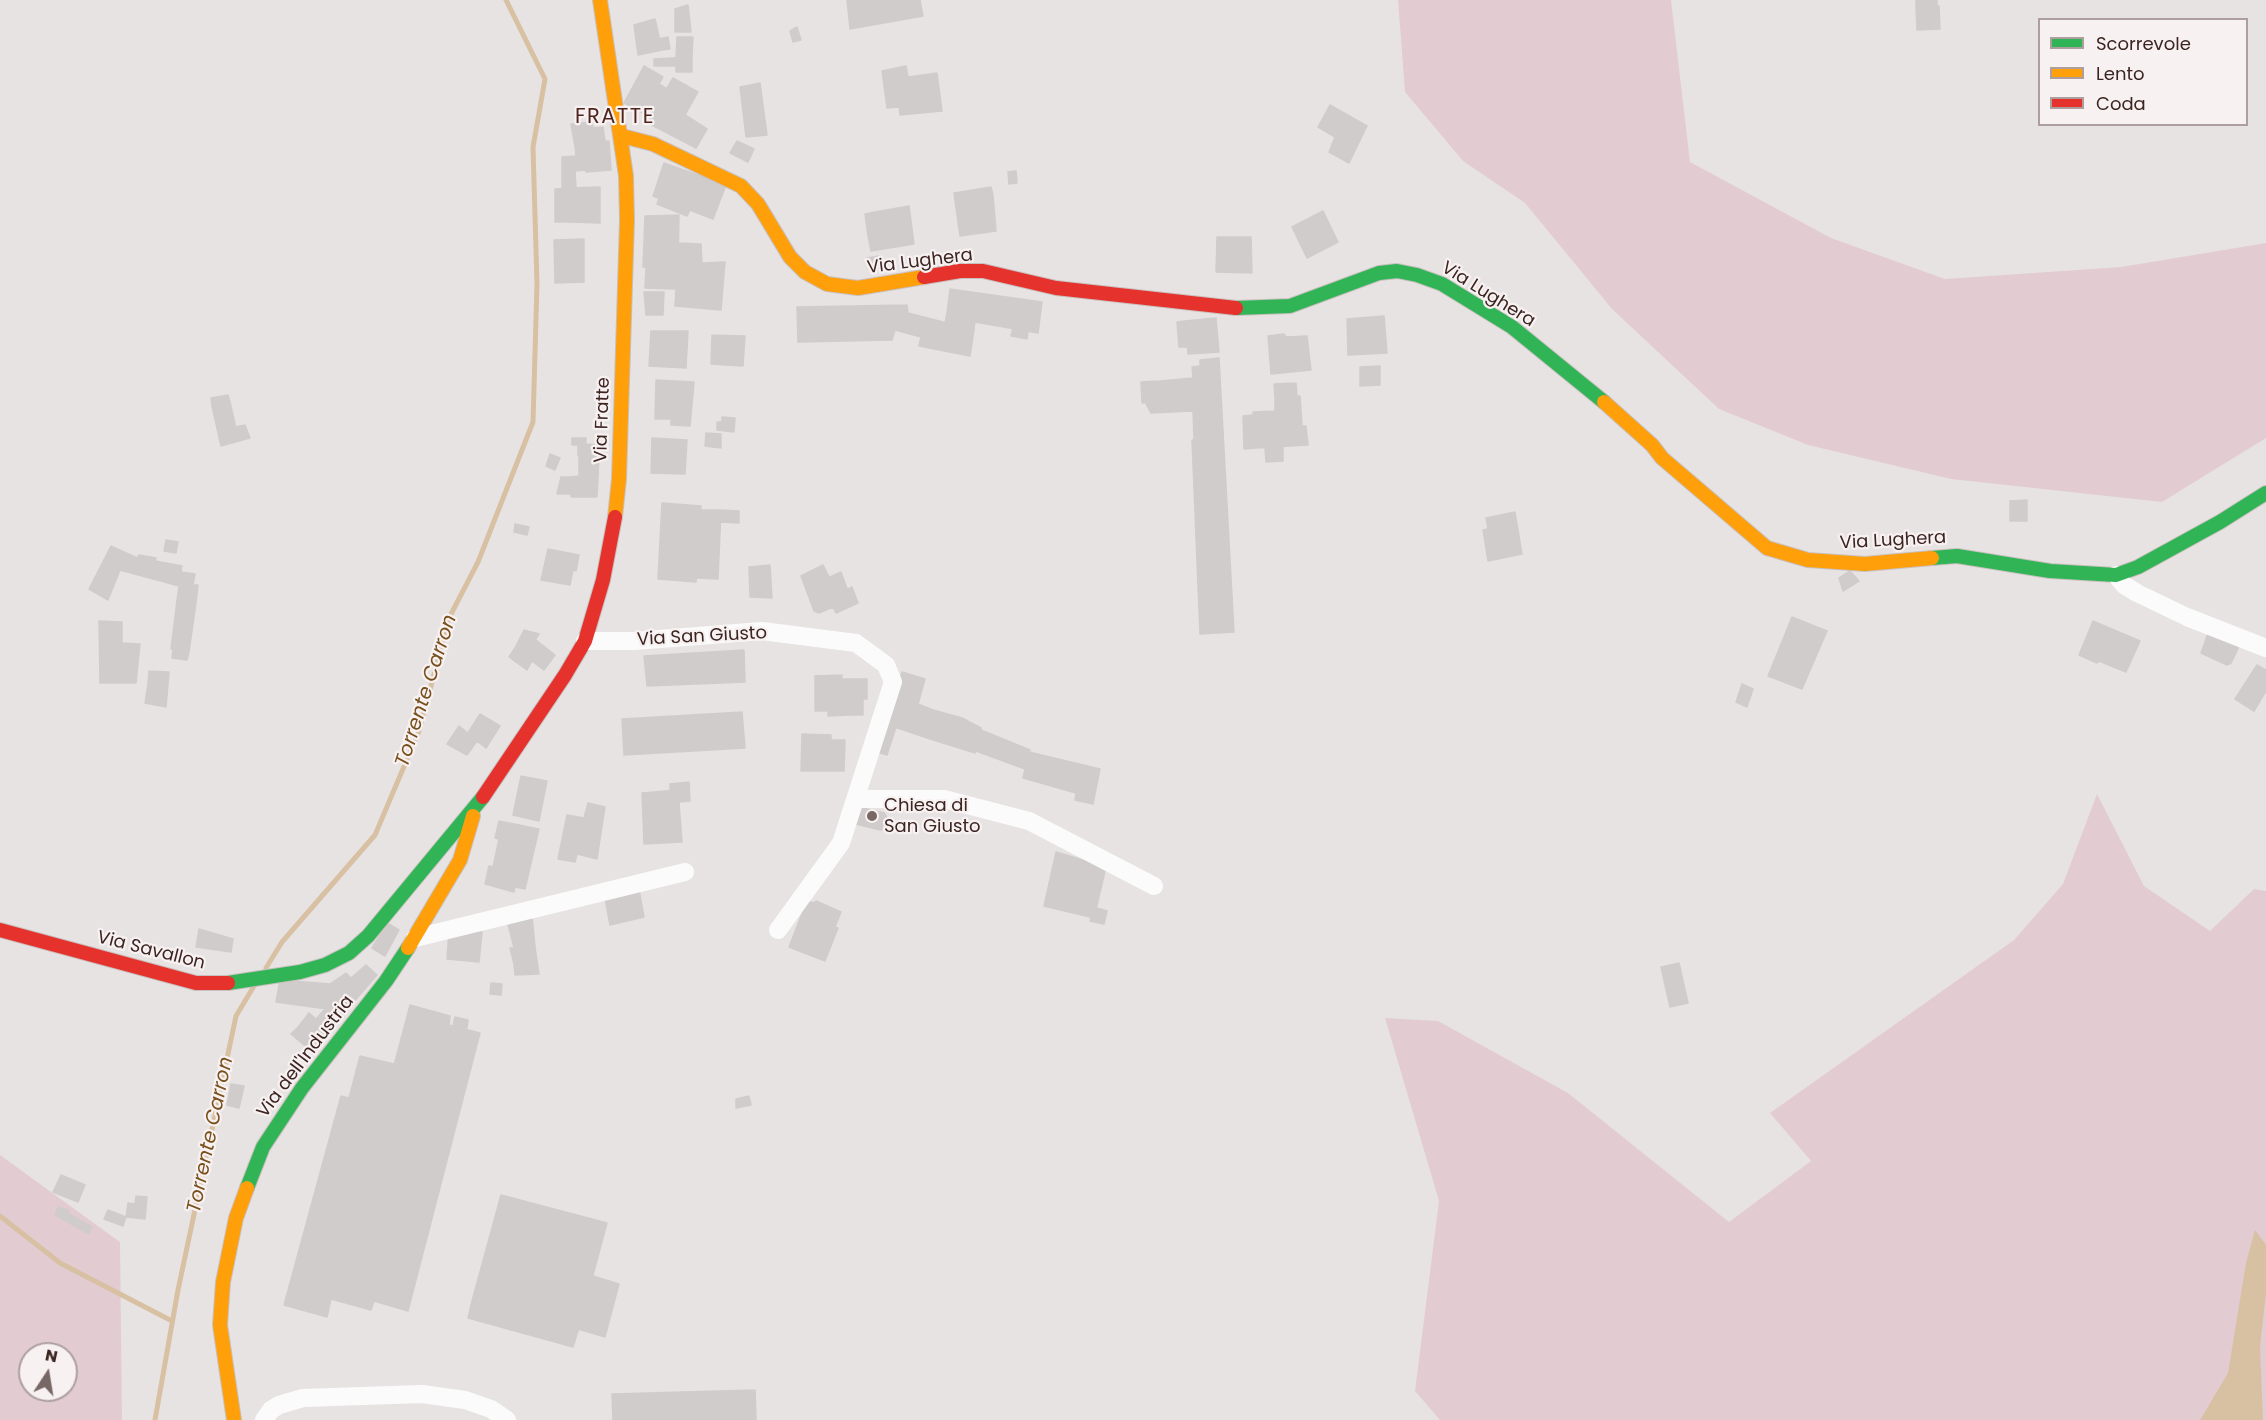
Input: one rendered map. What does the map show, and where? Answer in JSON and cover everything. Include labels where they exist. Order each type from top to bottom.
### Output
[{"type":"street","name":"Via Fratte","points":[[476,807],[509,762],[585,641],[603,580],[612,536],[619,479],[627,220],[622,136],[600,0]]},
{"type":"street","name":"Via Lughera","points":[[622,136],[653,144],[741,186],[758,204],[790,257],[805,272],[827,284],[858,288],[960,271],[983,271],[1056,288],[1244,309],[1290,306],[1379,273],[1396,271],[1417,274],[1442,284],[1512,327],[1616,411],[1652,445],[1662,458],[1767,548],[1808,560],[1865,564],[1957,556],[2050,571],[2116,575],[2138,567],[2210,528],[2266,493]]},
{"type":"street","points":[[2116,575],[2124,585],[2137,593],[2187,617],[2266,648]]},
{"type":"street","name":"Via San Giusto","points":[[585,641],[634,641],[762,631],[856,643],[886,665],[893,682],[841,843],[778,930]]},
{"type":"street","points":[[856,799],[944,799],[1029,821],[1154,886]]},
{"type":"street","name":"Via dell'Industria","points":[[234,1420],[220,1325],[223,1282],[236,1218],[263,1147],[302,1088],[386,981],[416,938],[460,860],[476,807]]},
{"type":"street","name":"Via Savallon","points":[[0,930],[196,983],[218,984],[300,972],[325,965],[349,953],[368,936],[476,807]]},
{"type":"street","points":[[416,938],[685,872]]},
{"type":"street","points":[[264,1420],[271,1410],[279,1405],[303,1398],[422,1395],[465,1400],[491,1409],[507,1420]]},
{"type":"shaded area","points":[[1398,0],[1671,0],[1690,162],[1831,238],[1945,279],[2121,267],[2266,243],[2266,438],[2162,502],[1951,479],[1808,445],[1719,409],[1612,309],[1525,203],[1463,161],[1405,92]]},
{"type":"shaded area","points":[[2097,794],[2144,886],[2210,931],[2254,889],[2266,891],[2266,1420],[1440,1420],[1415,1391],[1439,1201],[1385,1018],[1438,1021],[1568,1093],[1729,1222],[1811,1161],[1770,1113],[2014,940],[2063,884]]},
{"type":"shaded area","points":[[0,1155],[120,1242],[122,1420],[0,1420]]},
{"type":"shaded area","points":[[2255,1230],[2266,1245],[2266,1293],[2260,1347],[2263,1420],[2200,1420],[2228,1373],[2246,1263]]},
{"type":"building","points":[[847,0],[920,0],[923,16],[850,29]]},
{"type":"building","points":[[1916,0],[1937,0],[1937,6],[1916,7]]},
{"type":"building","points":[[688,5],[691,32],[675,32],[675,9]]},
{"type":"building","points":[[1939,6],[1940,29],[1917,30],[1916,7]]},
{"type":"building","points":[[655,19],[662,50],[638,55],[634,25]]},
{"type":"building","points":[[797,27],[801,40],[793,42],[790,31]]},
{"type":"building","points":[[668,37],[670,49],[662,50],[659,39]]},
{"type":"building","points":[[677,37],[693,37],[692,57],[676,58]]},
{"type":"building","points":[[692,57],[692,72],[676,72],[676,66],[654,66],[654,59]]},
{"type":"building","points":[[644,66],[663,77],[659,84],[682,98],[676,109],[707,129],[696,148],[648,123],[650,117],[624,103]]},
{"type":"building","points":[[906,66],[908,77],[937,73],[942,111],[900,115],[899,107],[887,108],[882,71]]},
{"type":"building","points":[[673,78],[698,92],[685,115],[676,109],[682,98],[667,88]]},
{"type":"building","points":[[760,83],[767,135],[746,137],[740,87]]},
{"type":"building","points":[[1330,105],[1367,126],[1349,163],[1329,152],[1335,137],[1318,127]]},
{"type":"building","points":[[592,122],[593,128],[603,127],[605,141],[585,143],[585,145],[575,147],[571,124]]},
{"type":"building","points":[[609,141],[611,170],[586,172],[585,143]]},
{"type":"building","points":[[737,141],[754,149],[748,162],[730,153]]},
{"type":"building","points":[[585,145],[586,170],[575,171],[576,188],[562,188],[562,157],[576,156],[575,147]]},
{"type":"building","points":[[664,163],[726,185],[713,219],[653,196]]},
{"type":"building","points":[[1016,171],[1017,183],[1009,184],[1008,172]]},
{"type":"building","points":[[600,187],[600,223],[571,222],[570,188]]},
{"type":"building","points":[[991,187],[993,195],[955,201],[954,193]]},
{"type":"building","points":[[570,188],[571,222],[555,222],[555,189]]},
{"type":"building","points":[[993,195],[996,231],[960,236],[955,201]]},
{"type":"building","points":[[659,198],[690,210],[687,216],[657,204]]},
{"type":"building","points":[[909,206],[914,244],[871,251],[868,236],[878,233],[875,212]]},
{"type":"building","points":[[1323,211],[1338,242],[1307,258],[1292,227]]},
{"type":"building","points":[[875,212],[878,233],[868,236],[865,214]]},
{"type":"building","points":[[679,215],[678,269],[643,267],[645,216]]},
{"type":"building","points":[[1217,237],[1251,237],[1252,273],[1216,272]]},
{"type":"building","points":[[584,239],[584,282],[555,283],[554,240]]},
{"type":"building","points":[[679,243],[701,244],[702,263],[725,262],[721,310],[675,306],[676,289],[645,288],[646,268],[678,269]]},
{"type":"building","points":[[879,256],[880,268],[869,269],[867,258]]},
{"type":"building","points":[[950,289],[978,293],[975,318],[947,313]]},
{"type":"building","points":[[644,292],[664,292],[663,315],[646,315]]},
{"type":"building","points":[[978,293],[1042,302],[1038,333],[975,322]]},
{"type":"building","points":[[907,305],[908,313],[974,330],[970,356],[919,346],[921,337],[895,330],[892,340],[798,342],[797,307]]},
{"type":"building","points":[[947,313],[975,318],[974,330],[945,323]]},
{"type":"building","points":[[1384,316],[1387,353],[1348,355],[1347,319]]},
{"type":"building","points":[[1216,318],[1219,352],[1188,354],[1185,321]]},
{"type":"building","points":[[1185,321],[1187,347],[1179,347],[1177,322]]},
{"type":"building","points":[[1013,328],[1028,331],[1027,339],[1011,336]]},
{"type":"building","points":[[651,331],[688,331],[686,368],[649,366]]},
{"type":"building","points":[[1284,334],[1286,337],[1307,336],[1311,370],[1271,374],[1268,336]]},
{"type":"building","points":[[712,335],[745,336],[743,366],[711,364]]},
{"type":"building","points":[[1219,358],[1234,632],[1200,634],[1192,440],[1194,440],[1193,411],[1151,413],[1145,402],[1199,399],[1197,378],[1193,378],[1192,367],[1200,366],[1200,360]]},
{"type":"building","points":[[1380,366],[1380,385],[1360,386],[1360,367]]},
{"type":"building","points":[[1197,378],[1199,399],[1163,400],[1160,381]]},
{"type":"building","points":[[656,380],[694,382],[690,426],[671,425],[671,419],[655,419]]},
{"type":"building","points":[[1160,381],[1163,400],[1142,403],[1141,382]]},
{"type":"building","points":[[1296,383],[1297,396],[1275,398],[1274,384]]},
{"type":"building","points":[[228,395],[230,402],[212,406],[211,398]]},
{"type":"building","points":[[1300,396],[1302,426],[1306,426],[1308,445],[1256,448],[1253,412],[1275,411],[1275,398]]},
{"type":"building","points":[[230,402],[239,441],[221,446],[212,406]]},
{"type":"building","points":[[1253,415],[1256,448],[1244,449],[1243,416]]},
{"type":"building","points":[[722,417],[735,418],[734,432],[717,430],[717,422],[722,422]]},
{"type":"building","points":[[245,425],[250,438],[239,441],[235,427]]},
{"type":"building","points":[[706,433],[721,434],[721,448],[705,446]]},
{"type":"building","points":[[572,438],[586,438],[586,444],[599,445],[599,457],[578,456],[578,445],[572,445]]},
{"type":"building","points":[[652,438],[687,440],[685,474],[651,473]]},
{"type":"building","points":[[1283,447],[1283,461],[1266,462],[1265,448]]},
{"type":"building","points":[[550,454],[560,458],[555,470],[546,466]]},
{"type":"building","points":[[579,456],[599,457],[597,497],[571,497],[570,477],[579,476]]},
{"type":"building","points":[[561,477],[570,477],[571,494],[557,494]]},
{"type":"building","points":[[2027,500],[2027,521],[2010,521],[2010,501]]},
{"type":"building","points":[[662,503],[701,506],[696,582],[658,579]]},
{"type":"building","points":[[701,510],[721,510],[718,579],[697,578]]},
{"type":"building","points":[[721,510],[739,511],[739,523],[720,522]]},
{"type":"building","points":[[1515,512],[1522,554],[1488,561],[1483,530],[1488,529],[1486,518]]},
{"type":"building","points":[[515,524],[529,527],[527,535],[514,532]]},
{"type":"building","points":[[166,540],[178,542],[176,553],[164,551]]},
{"type":"building","points":[[111,546],[137,558],[139,555],[156,558],[155,561],[182,566],[179,586],[120,570],[108,600],[89,589]]},
{"type":"building","points":[[548,549],[579,555],[570,585],[541,580]]},
{"type":"building","points":[[770,565],[772,598],[750,597],[749,567]]},
{"type":"building","points":[[823,565],[829,577],[815,584],[826,606],[850,597],[848,589],[852,587],[858,603],[836,613],[833,607],[819,613],[814,611],[801,576]]},
{"type":"building","points":[[1850,571],[1859,581],[1843,591],[1839,578]]},
{"type":"building","points":[[181,572],[195,574],[193,585],[198,585],[196,603],[177,600]]},
{"type":"building","points":[[841,572],[850,597],[826,606],[815,584]]},
{"type":"building","points":[[177,600],[196,603],[189,652],[171,649]]},
{"type":"building","points":[[1792,617],[1827,631],[1802,689],[1768,676]]},
{"type":"building","points":[[99,621],[122,622],[122,643],[140,644],[136,683],[100,683]]},
{"type":"building","points":[[2093,621],[2140,641],[2126,672],[2079,655]]},
{"type":"building","points":[[524,630],[539,634],[525,656],[515,648]]},
{"type":"building","points":[[2209,630],[2240,644],[2235,655],[2205,642]]},
{"type":"building","points":[[536,640],[555,655],[544,670],[525,656]]},
{"type":"building","points":[[2205,642],[2235,655],[2231,663],[2227,665],[2201,653]]},
{"type":"building","points":[[515,648],[532,661],[527,670],[509,657]]},
{"type":"building","points":[[173,649],[189,652],[187,660],[172,658]]},
{"type":"building","points":[[744,650],[745,682],[647,686],[644,656]]},
{"type":"building","points":[[2257,665],[2266,670],[2266,691],[2254,711],[2235,699]]},
{"type":"building","points":[[149,671],[169,672],[168,684],[148,684]]},
{"type":"building","points":[[902,672],[925,679],[918,704],[933,710],[927,738],[886,724]]},
{"type":"building","points":[[842,675],[841,679],[851,679],[851,715],[828,716],[828,711],[815,711],[815,676]]},
{"type":"building","points":[[851,679],[867,679],[867,699],[863,699],[863,715],[851,715]]},
{"type":"building","points":[[148,684],[168,684],[166,707],[145,703]]},
{"type":"building","points":[[1742,684],[1753,689],[1747,707],[1736,702]]},
{"type":"building","points":[[933,710],[962,718],[981,728],[975,753],[927,738]]},
{"type":"building","points":[[742,712],[745,748],[624,755],[622,719]]},
{"type":"building","points":[[480,714],[500,726],[486,748],[477,741],[467,755],[447,744],[459,726],[468,733]]},
{"type":"building","points":[[886,724],[896,727],[887,755],[877,752]]},
{"type":"building","points":[[981,730],[1030,750],[1025,769],[976,751]]},
{"type":"building","points":[[802,734],[831,735],[831,740],[845,740],[844,771],[801,771]]},
{"type":"building","points":[[1029,752],[1100,769],[1093,804],[1075,800],[1076,793],[1023,778]]},
{"type":"building","points":[[521,776],[547,781],[539,821],[513,815]]},
{"type":"building","points":[[689,782],[690,801],[679,802],[678,790],[670,790],[670,784]]},
{"type":"building","points":[[678,790],[682,842],[644,844],[642,793]]},
{"type":"building","points":[[588,803],[605,807],[597,859],[577,854],[575,862],[558,859],[567,815],[584,818]]},
{"type":"building","name":"Chiesa di San Giusto","points":[[859,807],[884,813],[888,819],[885,829],[880,830],[856,824]]},
{"type":"building","points":[[499,821],[539,829],[525,889],[515,887],[514,892],[485,884],[489,866],[493,867],[499,839],[495,838]]},
{"type":"building","points":[[1056,852],[1106,867],[1094,918],[1044,906]]},
{"type":"building","points":[[638,885],[644,917],[610,925],[604,893]]},
{"type":"building","points":[[807,901],[814,903],[816,901],[841,912],[835,927],[838,928],[825,961],[789,947]]},
{"type":"building","points":[[1097,908],[1107,911],[1104,924],[1090,921],[1091,917],[1094,918]]},
{"type":"building","points":[[532,916],[535,947],[524,950],[526,962],[514,964],[510,948],[514,948],[507,920]]},
{"type":"building","points":[[387,923],[399,930],[385,956],[372,948]]},
{"type":"building","points":[[199,929],[233,939],[231,952],[196,947]]},
{"type":"building","points":[[449,931],[482,932],[479,962],[447,959]]},
{"type":"building","points":[[535,947],[539,974],[515,975],[514,964],[526,962],[524,950]]},
{"type":"building","points":[[1679,963],[1688,1003],[1670,1007],[1661,967]]},
{"type":"building","points":[[366,965],[377,975],[358,997],[347,989],[327,1009],[276,1002],[280,980],[330,984],[346,973],[351,978]]},
{"type":"building","points":[[491,983],[502,984],[501,995],[490,994]]},
{"type":"building","points":[[347,989],[358,997],[336,1023],[323,1011]]},
{"type":"building","points":[[410,1005],[450,1016],[449,1025],[480,1033],[408,1311],[374,1301],[371,1310],[331,1299],[327,1317],[284,1305],[341,1096],[383,1107]]},
{"type":"building","points":[[323,1011],[336,1023],[329,1030],[316,1019]]},
{"type":"building","points":[[309,1013],[329,1030],[318,1043],[299,1026]]},
{"type":"building","points":[[455,1017],[468,1020],[467,1028],[453,1026]]},
{"type":"building","points":[[299,1026],[318,1043],[311,1051],[291,1034]]},
{"type":"building","points":[[360,1056],[394,1064],[383,1107],[349,1098]]},
{"type":"building","points":[[231,1084],[244,1086],[239,1108],[227,1105]]},
{"type":"building","points":[[749,1096],[751,1105],[736,1108],[736,1099]]},
{"type":"building","points":[[61,1175],[85,1185],[78,1202],[53,1192]]},
{"type":"building","points":[[501,1195],[607,1223],[578,1331],[472,1301]]},
{"type":"building","points":[[136,1196],[147,1197],[145,1219],[126,1217],[128,1203],[135,1204]]},
{"type":"building","points":[[58,1207],[68,1210],[68,1213],[92,1227],[89,1234],[55,1215]]},
{"type":"building","points":[[108,1210],[126,1217],[123,1226],[104,1219]]},
{"type":"building","points":[[593,1276],[619,1284],[605,1337],[578,1329]]},
{"type":"building","points":[[472,1301],[578,1331],[573,1347],[468,1318]]},
{"type":"building","points":[[755,1390],[756,1420],[613,1420],[612,1394]]},
{"type":"waterway","name":"Torrente Carron","points":[[266,968],[282,942],[375,835],[419,731],[449,618],[478,562],[533,422],[537,284],[533,147],[545,79],[506,0]]},
{"type":"waterway","name":"Torrente Carron","points":[[155,1420],[178,1290],[236,1016],[254,986]]},
{"type":"waterway","points":[[0,1216],[60,1263],[172,1321]]},
{"type":"traffic: fast","points":[[1236,308],[1290,306],[1379,273],[1397,271],[1417,275],[1442,284],[1512,327],[1604,402]]},
{"type":"traffic: fast","points":[[1932,558],[1957,556],[2050,571],[2116,575],[2138,567],[2220,522],[2266,493]]},
{"type":"traffic: fast","points":[[228,983],[300,972],[325,965],[349,953],[368,936],[483,797]]},
{"type":"traffic: fast","points":[[247,1188],[263,1147],[302,1088],[386,981],[408,948]]},
{"type":"traffic: slow","points":[[600,0],[626,176],[627,220],[619,479],[615,517]]},
{"type":"traffic: slow","points":[[622,136],[653,144],[741,186],[758,204],[790,257],[805,272],[827,284],[858,288],[924,277]]},
{"type":"traffic: slow","points":[[1604,402],[1652,445],[1662,458],[1767,548],[1808,560],[1865,564],[1932,558]]},
{"type":"traffic: slow","points":[[408,948],[460,860],[473,816]]},
{"type":"traffic: slow","points":[[234,1420],[220,1325],[223,1282],[236,1218],[247,1188]]},
{"type":"traffic: jam","points":[[924,277],[960,271],[983,271],[1056,288],[1236,308]]},
{"type":"traffic: jam","points":[[483,797],[565,675],[585,641],[603,580],[615,517]]},
{"type":"traffic: jam","points":[[0,930],[196,983],[228,983]]},
{"type":"place","name":"Chiesa di San Giusto","points":[[872,816]]},
{"type":"district","name":"FRATTE","points":[[615,118]]}]
